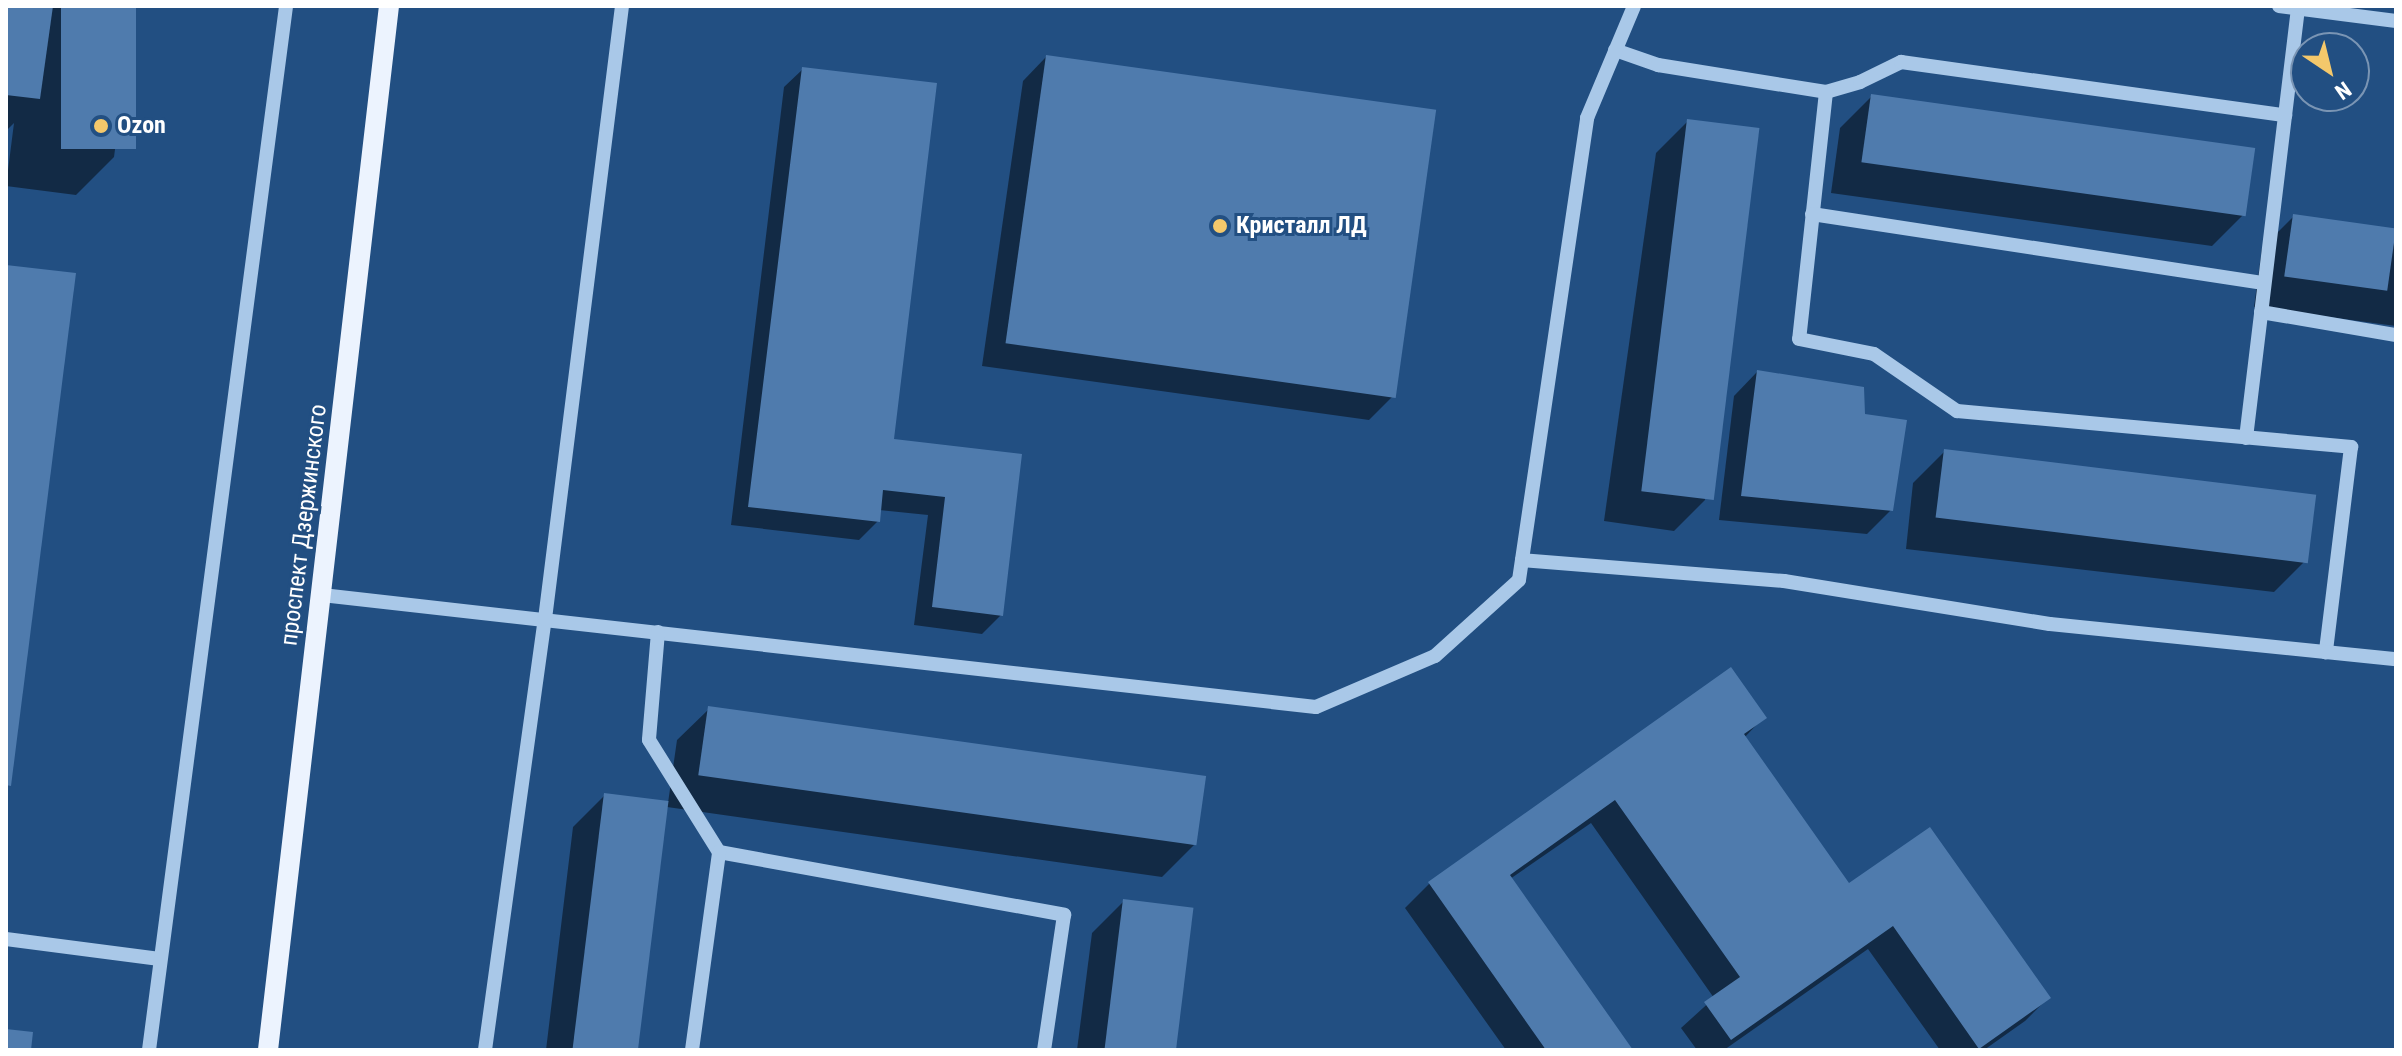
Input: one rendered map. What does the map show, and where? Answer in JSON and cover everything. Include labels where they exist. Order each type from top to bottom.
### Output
[{"type":"main road","name":"проспект Дзержинского","points":[[268,1050],[389,6]]},
{"type":"street","points":[[149,1050],[286,6]]},
{"type":"street","points":[[485,1050],[545,619],[622,6]]},
{"type":"street","points":[[322,595],[1316,707],[1435,656],[1519,580],[1587,118],[1634,6]]},
{"type":"street","points":[[2279,6],[2396,21]]},
{"type":"street","points":[[2246,438],[2298,7]]},
{"type":"street","points":[[1615,50],[1658,65],[1826,92],[1860,82],[1901,62],[2285,115]]},
{"type":"street","points":[[1826,92],[1799,339],[1874,354],[1957,411],[2351,447],[2326,652]]},
{"type":"street","points":[[1812,214],[2264,283]]},
{"type":"street","points":[[2261,312],[2396,335]]},
{"type":"street","points":[[1522,560],[1784,581],[2050,624],[2396,659]]},
{"type":"street","points":[[658,632],[649,740],[719,852],[692,1050]]},
{"type":"street","points":[[719,852],[1064,915],[1044,1050]]},
{"type":"street","points":[[6,939],[160,959]]},
{"type":"building","points":[[6,6],[53,6],[40,99],[6,95]]},
{"type":"building","points":[[61,6],[136,6],[136,149],[61,149]]},
{"type":"building","name":"Кристалл ЛД","points":[[1046,55],[1436,110],[1396,398],[1006,343]]},
{"type":"building","points":[[802,67],[937,83],[894,439],[1022,454],[1003,616],[932,607],[945,497],[883,490],[880,522],[748,507]]},
{"type":"building","points":[[1871,94],[2255,148],[2246,216],[1861,162]]},
{"type":"building","points":[[1687,119],[1759,128],[1714,500],[1641,491]]},
{"type":"building","points":[[2293,214],[2396,228],[2387,291],[2284,276]]},
{"type":"building","points":[[6,265],[76,273],[11,786],[6,785]]},
{"type":"building","points":[[1757,370],[1864,387],[1865,414],[1907,420],[1893,511],[1741,496]]},
{"type":"building","points":[[1944,449],[2316,495],[2308,563],[1936,517]]},
{"type":"building","points":[[1731,667],[1767,718],[1744,734],[1849,883],[1930,827],[2051,998],[1979,1049],[1893,926],[1731,1040],[1704,1002],[1740,977],[1615,800],[1510,875],[1633,1050],[1546,1050],[1428,882]]},
{"type":"building","points":[[708,706],[1206,776],[1196,845],[698,775]]},
{"type":"building","points":[[604,793],[669,801],[638,1050],[572,1050]]},
{"type":"building","points":[[1123,899],[1193,908],[1176,1050],[1104,1050]]},
{"type":"building","points":[[6,1029],[33,1032],[31,1050],[6,1050]]},
{"type":"place","name":"Ozon","points":[[101,126]]},
{"type":"place","name":"Кристалл ЛД","points":[[1220,226]]}]
